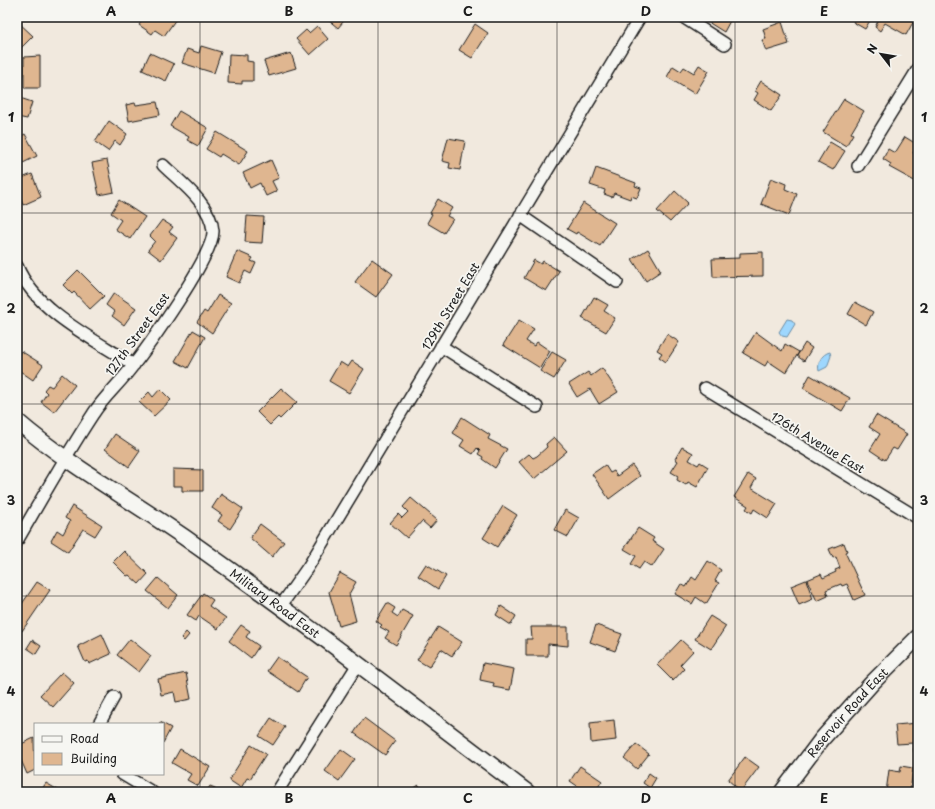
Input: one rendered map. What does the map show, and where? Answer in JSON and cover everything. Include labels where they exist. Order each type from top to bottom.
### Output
[{"type":"main road","name":"Military Road East","points":[[17,421],[50,448],[183,537],[280,607],[527,792]]},
{"type":"main road","name":"Reservoir Road East","points":[[782,792],[827,734],[872,683],[918,637]]},
{"type":"street","name":"129th Street East","points":[[280,607],[308,567],[640,17]]},
{"type":"street","points":[[683,17],[725,44]]},
{"type":"street","points":[[858,166],[918,69]]},
{"type":"street","name":"127th Street East","points":[[17,541],[93,413],[134,365],[173,308],[209,250],[212,236],[212,224],[202,205],[163,165]]},
{"type":"street","points":[[520,215],[617,282]]},
{"type":"street","points":[[17,266],[20,273],[40,301],[73,325],[134,365]]},
{"type":"street","points":[[441,346],[537,407]]},
{"type":"street","name":"126th Avenue East","points":[[705,388],[918,518]]},
{"type":"street","points":[[277,792],[358,664]]},
{"type":"street","points":[[100,723],[114,697]]},
{"type":"street","points":[[124,775],[152,792]]},
{"type":"water","points":[[787,319],[792,320],[795,324],[787,337],[782,336],[779,332]]},
{"type":"water","points":[[830,352],[831,356],[827,367],[819,371],[820,360],[824,355]]},
{"type":"building","points":[[144,17],[174,17],[176,19],[164,36],[155,30],[152,34],[139,25]]},
{"type":"building","points":[[328,17],[347,17],[338,28],[327,19]]},
{"type":"building","points":[[700,17],[728,17],[731,19],[724,32]]},
{"type":"building","points":[[853,17],[872,17],[865,29],[853,22],[855,18]]},
{"type":"building","points":[[875,17],[916,17],[906,35],[885,23],[880,31],[875,27],[879,19]]},
{"type":"building","points":[[17,21],[33,36],[21,48],[17,43]]},
{"type":"building","points":[[782,22],[789,44],[766,51],[762,40],[766,39],[763,29]]},
{"type":"building","points":[[475,24],[488,33],[472,58],[459,50]]},
{"type":"building","points":[[317,26],[328,39],[310,55],[296,39],[306,30],[309,33]]},
{"type":"building","points":[[201,46],[221,52],[214,73],[182,63],[187,49],[199,53]]},
{"type":"building","points":[[150,53],[174,64],[166,81],[142,70]]},
{"type":"building","points":[[291,53],[296,68],[269,76],[264,61]]},
{"type":"building","points":[[229,54],[247,55],[247,61],[253,62],[253,81],[242,81],[242,84],[228,83]]},
{"type":"building","points":[[40,56],[40,88],[24,88],[24,57]]},
{"type":"building","points":[[699,65],[709,71],[695,94],[667,77],[673,66],[681,71],[684,67],[694,73]]},
{"type":"building","points":[[761,81],[782,95],[771,111],[754,100],[758,93],[755,91]]},
{"type":"building","points":[[17,97],[32,102],[27,119],[17,117]]},
{"type":"building","points":[[844,99],[864,111],[851,133],[853,134],[846,146],[823,132]]},
{"type":"building","points":[[157,102],[160,115],[129,121],[126,105]]},
{"type":"building","points":[[179,111],[208,128],[198,146],[187,140],[189,137],[170,126]]},
{"type":"building","points":[[109,121],[127,134],[120,145],[115,141],[108,151],[95,142]]},
{"type":"building","points":[[217,132],[248,151],[239,165],[221,154],[219,157],[206,149]]},
{"type":"building","points":[[25,134],[37,156],[17,166],[17,138]]},
{"type":"building","points":[[905,137],[918,145],[913,153],[918,156],[918,183],[889,167],[891,164],[883,159],[888,149],[895,153]]},
{"type":"building","points":[[448,138],[465,141],[460,170],[449,168],[450,163],[442,161]]},
{"type":"building","points":[[830,142],[845,151],[833,170],[818,162]]},
{"type":"building","points":[[107,160],[114,192],[99,195],[92,163]]},
{"type":"building","points":[[271,160],[279,178],[272,181],[277,191],[266,196],[260,183],[250,188],[243,173]]},
{"type":"building","points":[[596,168],[636,183],[635,186],[641,188],[637,198],[631,196],[630,199],[614,193],[612,197],[604,194],[605,190],[590,185]]},
{"type":"building","points":[[32,174],[41,197],[23,205],[17,189],[17,180]]},
{"type":"building","points":[[771,178],[786,184],[785,189],[797,194],[789,215],[761,204]]},
{"type":"building","points":[[675,191],[688,203],[670,222],[657,211]]},
{"type":"building","points":[[438,199],[452,208],[447,216],[453,219],[444,233],[427,223],[432,214],[430,213]]},
{"type":"building","points":[[119,200],[145,217],[130,239],[115,229],[121,220],[111,213]]},
{"type":"building","points":[[583,203],[615,223],[600,246],[577,232],[576,234],[567,229]]},
{"type":"building","points":[[247,216],[264,217],[262,243],[245,242]]},
{"type":"building","points":[[162,220],[173,227],[169,232],[177,238],[161,260],[148,250],[155,241],[150,236]]},
{"type":"building","points":[[648,249],[661,271],[646,281],[632,259]]},
{"type":"building","points":[[237,251],[253,258],[251,261],[256,263],[251,274],[245,271],[239,283],[226,277]]},
{"type":"building","points":[[763,252],[763,276],[713,277],[712,259],[740,258],[740,253]]},
{"type":"building","points":[[372,259],[393,274],[376,297],[355,282]]},
{"type":"building","points":[[534,260],[541,264],[543,261],[559,271],[546,291],[524,278]]},
{"type":"building","points":[[78,270],[104,296],[90,309],[74,292],[72,294],[63,285]]},
{"type":"building","points":[[114,293],[136,308],[124,325],[112,316],[115,312],[106,305]]},
{"type":"building","points":[[218,295],[231,303],[212,333],[197,322],[204,311],[207,313]]},
{"type":"building","points":[[594,297],[608,305],[604,311],[615,318],[606,332],[582,318]]},
{"type":"building","points":[[855,302],[873,312],[866,325],[848,314]]},
{"type":"building","points":[[519,320],[534,329],[526,341],[534,346],[537,342],[550,351],[540,368],[503,345]]},
{"type":"building","points":[[193,330],[205,337],[188,368],[175,361]]},
{"type":"building","points":[[756,332],[782,351],[785,344],[799,352],[786,373],[768,361],[765,366],[743,353]]},
{"type":"building","points":[[667,334],[679,342],[666,362],[659,357],[662,353],[657,350]]},
{"type":"building","points":[[805,343],[812,348],[804,361],[797,356]]},
{"type":"building","points":[[21,351],[43,365],[33,380],[17,369],[17,357]]},
{"type":"building","points":[[552,352],[566,360],[554,379],[540,371]]},
{"type":"building","points":[[352,361],[364,369],[349,393],[329,381],[340,362],[348,367]]},
{"type":"building","points":[[602,368],[618,392],[599,404],[590,389],[577,397],[569,384],[588,372],[591,376]]},
{"type":"building","points":[[62,374],[75,385],[54,412],[41,402],[47,393],[44,390],[48,385],[52,387]]},
{"type":"building","points":[[810,375],[850,398],[842,411],[803,388]]},
{"type":"building","points":[[281,388],[297,402],[280,419],[278,417],[270,425],[257,412]]},
{"type":"building","points":[[160,389],[171,400],[154,416],[139,402],[149,392],[153,397]]},
{"type":"building","points":[[876,415],[907,434],[897,450],[893,448],[885,460],[870,450],[880,434],[869,427]]},
{"type":"building","points":[[462,417],[490,435],[488,439],[507,449],[495,468],[482,459],[483,457],[478,454],[480,451],[477,448],[473,454],[460,446],[464,440],[453,433]]},
{"type":"building","points":[[115,434],[140,451],[129,467],[105,449]]},
{"type":"building","points":[[554,437],[567,451],[534,479],[519,462],[529,454],[533,458],[537,456],[547,447],[546,444]]},
{"type":"building","points":[[682,447],[693,453],[689,460],[698,465],[700,462],[708,467],[697,487],[688,482],[686,485],[677,480],[678,476],[671,472],[678,461],[675,459]]},
{"type":"building","points":[[605,465],[610,473],[614,471],[617,476],[632,465],[640,476],[609,499],[592,474]]},
{"type":"building","points":[[173,469],[203,470],[203,491],[182,491],[182,486],[173,486]]},
{"type":"building","points":[[748,474],[756,479],[751,488],[777,504],[768,518],[754,509],[752,513],[746,509],[748,506],[734,497]]},
{"type":"building","points":[[221,494],[243,509],[230,529],[218,521],[222,515],[212,508]]},
{"type":"building","points":[[411,498],[437,520],[430,528],[422,521],[407,538],[390,523],[398,514],[402,518],[408,512],[403,507]]},
{"type":"building","points":[[72,506],[102,525],[95,536],[83,529],[68,552],[51,541],[57,530],[63,534],[70,521],[65,518]]},
{"type":"building","points":[[503,506],[517,515],[497,547],[483,538]]},
{"type":"building","points":[[565,510],[579,518],[568,537],[554,530]]},
{"type":"building","points":[[260,524],[284,542],[272,557],[250,538]]},
{"type":"building","points":[[638,528],[654,538],[652,541],[664,549],[652,567],[644,562],[639,569],[631,564],[636,556],[624,549]]},
{"type":"building","points":[[844,543],[847,551],[845,552],[865,595],[854,600],[847,584],[842,586],[841,584],[826,590],[828,596],[817,601],[807,580],[821,574],[823,578],[836,572],[835,570],[840,568],[836,557],[833,558],[829,549]]},
{"type":"building","points":[[124,551],[148,574],[139,584],[129,575],[127,576],[113,562]]},
{"type":"building","points":[[708,561],[721,570],[715,581],[719,583],[706,604],[696,597],[692,604],[675,594],[681,584],[686,587],[692,577],[696,580]]},
{"type":"building","points":[[426,564],[446,576],[438,589],[418,576]]},
{"type":"building","points":[[340,573],[356,582],[349,594],[356,621],[339,626],[329,592]]},
{"type":"building","points":[[158,578],[178,595],[168,608],[147,591]]},
{"type":"building","points":[[806,580],[813,599],[799,605],[791,586]]},
{"type":"building","points":[[37,582],[50,590],[22,631],[17,627],[17,611]]},
{"type":"building","points":[[203,593],[213,600],[209,606],[226,618],[218,629],[199,616],[196,621],[187,615]]},
{"type":"building","points":[[387,603],[395,608],[392,613],[398,617],[402,610],[413,616],[396,645],[385,638],[389,632],[380,627],[382,625],[376,621]]},
{"type":"building","points":[[501,606],[516,616],[511,625],[496,615]]},
{"type":"building","points":[[710,616],[726,626],[711,649],[695,639]]},
{"type":"building","points":[[241,625],[250,631],[246,637],[259,646],[251,658],[229,641]]},
{"type":"building","points":[[596,625],[622,634],[615,651],[590,642]]},
{"type":"building","points":[[438,627],[462,642],[452,656],[441,649],[429,667],[417,660]]},
{"type":"building","points":[[531,627],[568,627],[568,646],[548,644],[548,656],[526,656],[526,639],[532,639]]},
{"type":"building","points":[[186,632],[189,635],[184,641],[181,638]]},
{"type":"building","points":[[102,634],[111,654],[89,664],[88,661],[85,662],[78,646]]},
{"type":"building","points":[[130,639],[151,656],[139,672],[117,655]]},
{"type":"building","points":[[32,640],[41,646],[36,654],[27,648]]},
{"type":"building","points":[[681,640],[693,651],[680,665],[684,669],[673,681],[657,665]]},
{"type":"building","points":[[277,657],[307,677],[298,692],[267,671]]},
{"type":"building","points":[[483,663],[514,669],[510,690],[493,687],[494,683],[480,680]]},
{"type":"building","points":[[62,672],[74,683],[53,707],[40,695]]},
{"type":"building","points":[[186,673],[191,699],[176,702],[174,692],[161,695],[158,679]]},
{"type":"building","points":[[271,718],[285,727],[273,745],[259,736]]},
{"type":"building","points":[[364,718],[395,741],[385,755],[354,733]]},
{"type":"building","points":[[614,720],[616,740],[591,743],[590,723]]},
{"type":"building","points":[[918,723],[918,752],[914,752],[913,743],[897,744],[895,725]]},
{"type":"building","points":[[164,724],[171,728],[164,741]]},
{"type":"building","points":[[34,738],[34,770],[27,774],[17,751],[17,746]]},
{"type":"building","points":[[636,744],[649,754],[637,769],[624,758]]},
{"type":"building","points":[[251,745],[266,754],[250,779],[247,778],[241,788],[229,780]]},
{"type":"building","points":[[180,749],[210,767],[198,786],[187,780],[191,774],[172,763]]},
{"type":"building","points":[[341,749],[355,759],[339,781],[325,771]]},
{"type":"building","points":[[745,757],[759,767],[741,791],[728,780]]},
{"type":"building","points":[[580,766],[602,781],[595,792],[586,792],[570,781]]},
{"type":"building","points":[[901,766],[913,768],[910,792],[886,792],[889,770],[900,772]]},
{"type":"building","points":[[649,773],[656,778],[650,788],[643,783]]},
{"type":"building","points":[[46,783],[58,790],[56,792],[40,792]]},
{"type":"building","points":[[419,785],[423,792],[408,792]]},
{"type":"building","points":[[210,786],[215,788],[213,792],[206,792]]},
{"type":"building","points":[[429,788],[431,792],[423,792]]}]
